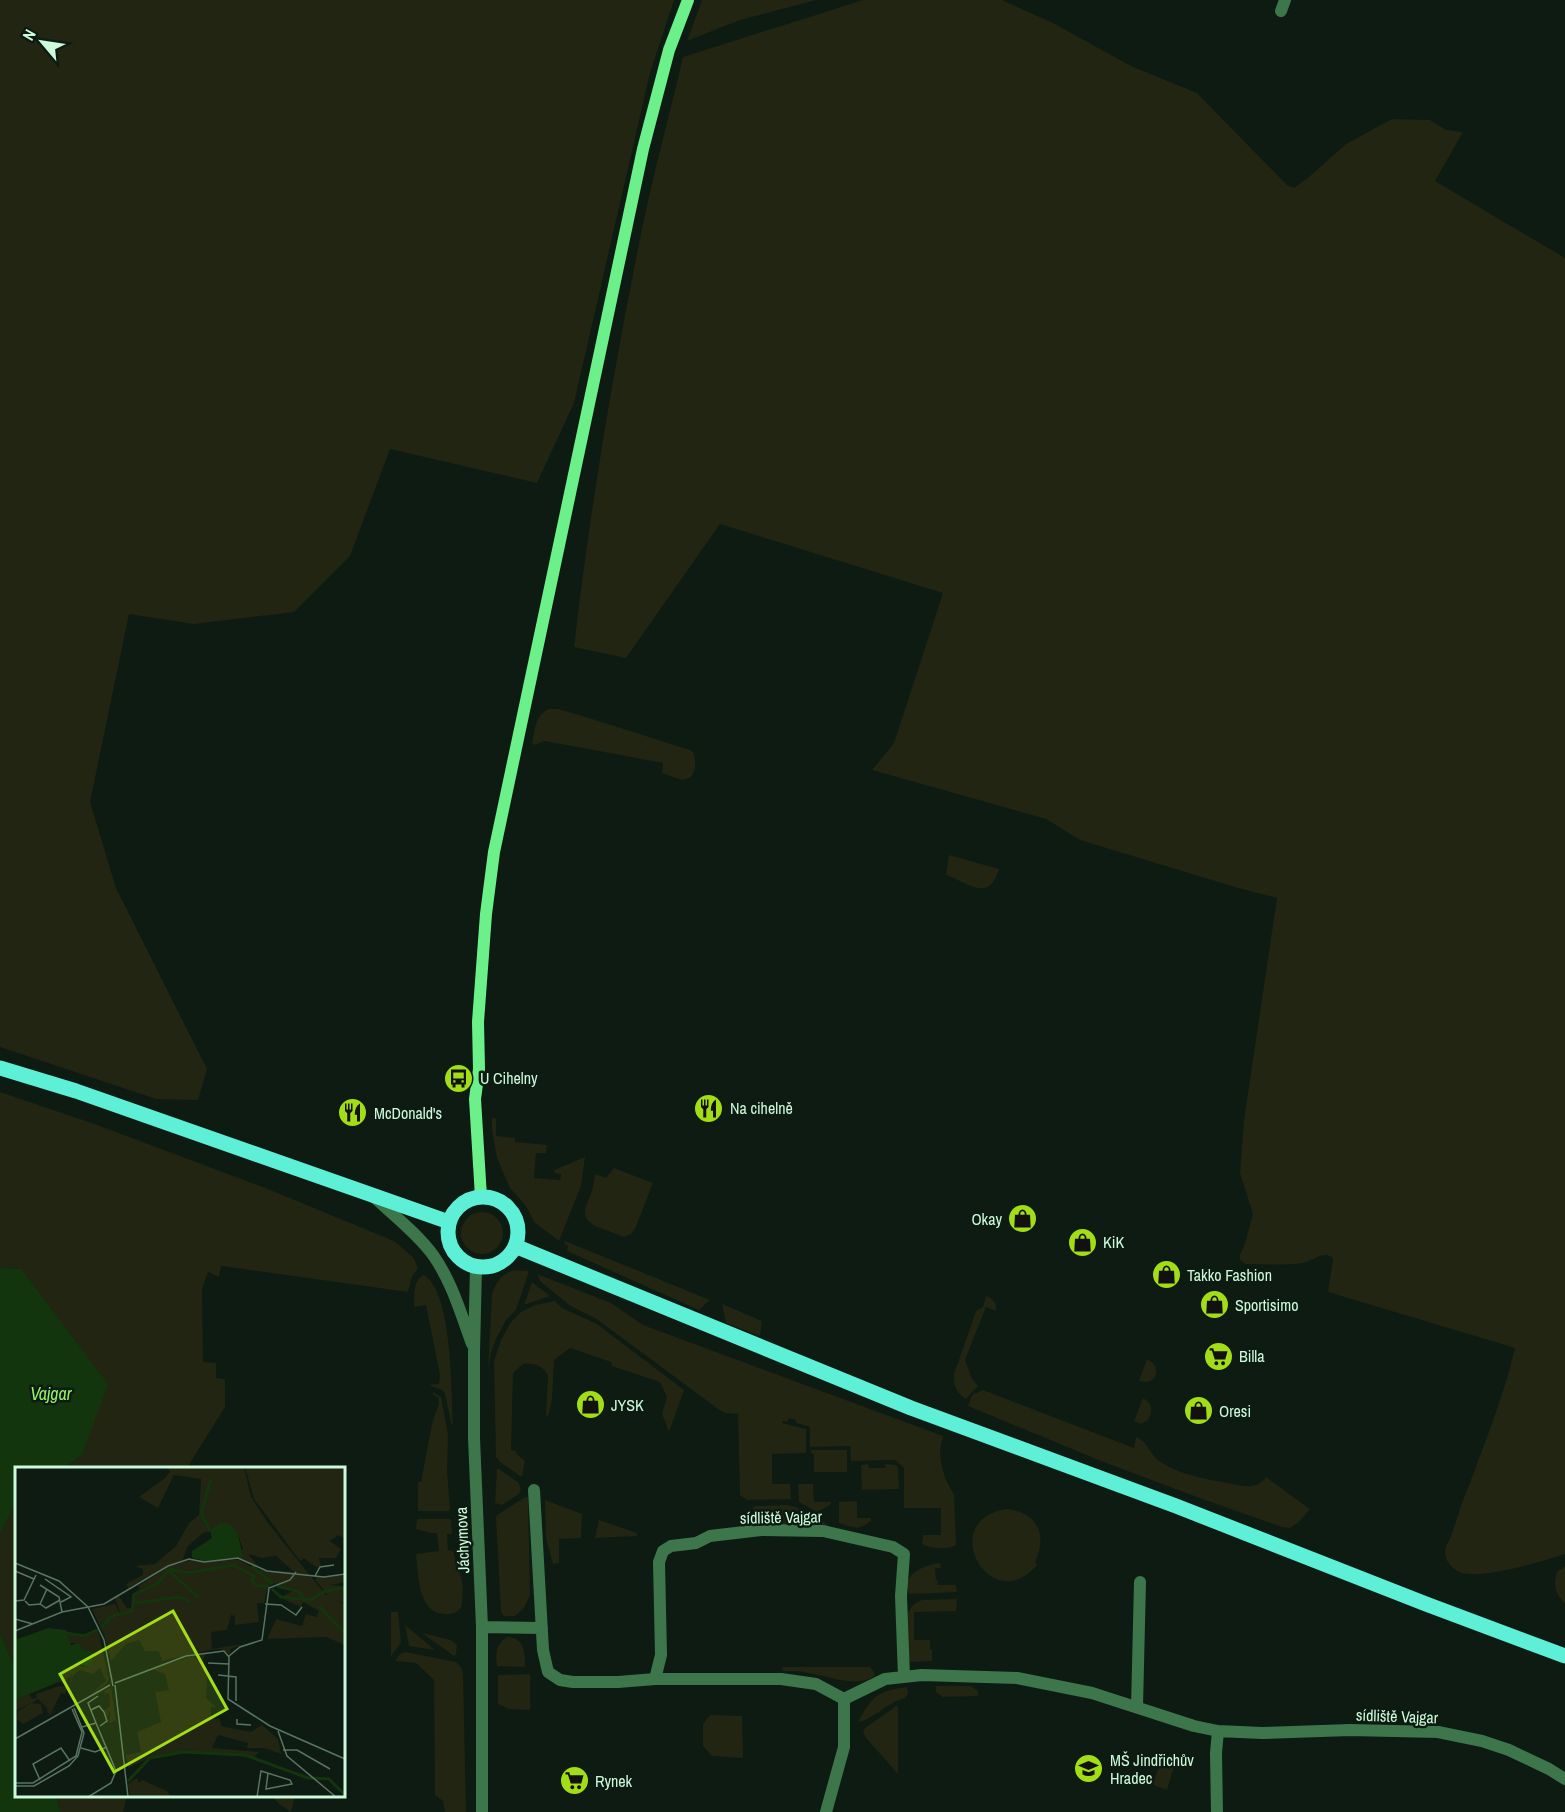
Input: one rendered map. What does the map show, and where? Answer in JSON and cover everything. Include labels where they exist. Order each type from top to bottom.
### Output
[{"type":"main road","points":[[0,1068],[76,1091],[448,1222]]},
{"type":"main road","points":[[481,1197],[491,1198],[508,1208],[518,1226],[515,1246],[509,1256],[500,1263],[488,1267],[477,1267],[459,1259],[448,1242],[447,1232],[452,1214],[464,1202],[481,1197]]},
{"type":"main road","points":[[515,1246],[911,1408],[1176,1506],[1565,1656]]},
{"type":"street","points":[[481,1197],[475,1099],[479,1070],[478,1022],[486,914],[494,852],[643,149],[669,50],[688,0]]},
{"type":"street","points":[[373,1196],[433,1256],[456,1299],[474,1352]]},
{"type":"street","name":"Jáchymova","points":[[477,1267],[474,1352],[475,1460],[482,1628],[482,1812]]},
{"type":"street","points":[[534,1490],[543,1650],[548,1672],[560,1680],[573,1682],[656,1679],[781,1679],[816,1684],[844,1699],[844,1747],[826,1812]]},
{"type":"street","name":"sídliště Vajgar","points":[[656,1679],[661,1655],[659,1562],[663,1551],[671,1546],[696,1543],[710,1536],[761,1530],[823,1531],[893,1548],[904,1554],[901,1596],[904,1677]]},
{"type":"street","points":[[1137,1707],[1140,1582]]},
{"type":"street","points":[[482,1628],[542,1628]]},
{"type":"street","name":"sídliště Vajgar","points":[[844,1699],[885,1679],[922,1675],[1017,1678],[1092,1693],[1194,1726],[1218,1731],[1438,1732],[1482,1741],[1509,1750],[1565,1779]]},
{"type":"street","points":[[1217,1812],[1218,1731]]},
{"type":"shaded area","points":[[0,0],[674,0],[650,73],[574,403],[537,483],[390,449],[350,556],[294,612],[194,624],[129,614],[90,802],[116,888],[207,1069],[198,1100],[156,1099],[0,1047]]},
{"type":"shaded area","points":[[702,0],[816,0],[740,20],[687,41]]},
{"type":"shaded area","points":[[863,0],[1002,0],[1053,23],[1131,66],[1197,93],[1287,185],[1294,188],[1346,144],[1392,119],[1430,120],[1446,130],[1463,132],[1435,181],[1565,258],[1565,1554],[1510,1569],[1479,1574],[1457,1571],[1445,1556],[1446,1546],[1500,1401],[1515,1348],[1328,1292],[1333,1259],[1327,1255],[1303,1263],[1289,1264],[1245,1264],[1240,1260],[1253,1214],[1240,1173],[1244,1120],[1277,898],[1080,840],[1046,819],[872,770],[894,743],[943,593],[720,524],[626,658],[574,647],[595,492],[621,337],[646,212],[683,57]]},
{"type":"shaded area","points":[[549,709],[558,709],[586,717],[690,750],[695,759],[694,772],[690,778],[682,780],[662,773],[663,763],[545,741],[534,745],[532,743],[536,723]]},
{"type":"shaded area","points":[[949,855],[999,869],[995,880],[989,886],[977,888],[946,875]]},
{"type":"shaded area","points":[[0,1092],[92,1123],[263,1187],[394,1241],[413,1257],[418,1268],[412,1277],[408,1292],[221,1266],[219,1277],[208,1272],[202,1289],[203,1362],[216,1363],[216,1378],[225,1380],[225,1407],[188,1467],[65,1467],[82,1455],[21,1269],[0,1268]]},
{"type":"shaded area","points":[[493,1117],[496,1119],[496,1136],[515,1138],[515,1142],[547,1145],[546,1153],[536,1153],[534,1178],[560,1180],[561,1174],[555,1173],[554,1170],[585,1157],[581,1186],[559,1241],[534,1222],[526,1206],[510,1188],[497,1158],[492,1130]]},
{"type":"shaded area","points":[[614,1168],[653,1183],[635,1229],[624,1237],[595,1226],[585,1214],[595,1174],[606,1178]]},
{"type":"shaded area","points":[[482,1212],[490,1213],[497,1218],[502,1225],[502,1241],[497,1248],[490,1253],[482,1254],[474,1253],[467,1248],[462,1241],[461,1233],[462,1225],[467,1218],[474,1213]]},
{"type":"shaded area","points":[[565,1241],[710,1300],[699,1310],[567,1251],[568,1246],[564,1244]]},
{"type":"shaded area","points":[[514,1270],[529,1271],[516,1310],[506,1320],[496,1339],[488,1372],[492,1294],[500,1279]]},
{"type":"shaded area","points":[[537,1274],[611,1303],[643,1325],[943,1436],[940,1449],[941,1462],[945,1478],[954,1495],[956,1545],[939,1548],[922,1544],[923,1535],[941,1535],[941,1508],[904,1508],[904,1468],[895,1460],[851,1461],[850,1446],[810,1447],[810,1427],[796,1423],[796,1420],[789,1418],[787,1422],[782,1423],[806,1429],[806,1453],[772,1454],[772,1484],[790,1484],[791,1499],[747,1500],[740,1495],[738,1414],[725,1413],[718,1409],[598,1320],[569,1305],[540,1281]]},
{"type":"shaded area","points":[[424,1275],[433,1285],[445,1322],[451,1368],[453,1425],[445,1394],[442,1390],[428,1385],[439,1384],[440,1375],[426,1305],[414,1307],[416,1284]]},
{"type":"shaded area","points":[[532,1282],[550,1296],[524,1305]]},
{"type":"shaded area","points":[[986,1296],[994,1301],[996,1311],[986,1307],[965,1360],[972,1379],[978,1386],[966,1399],[956,1388],[954,1374],[976,1311],[983,1307]]},
{"type":"shaded area","points":[[555,1301],[562,1308],[597,1324],[684,1390],[669,1432],[662,1414],[667,1397],[660,1382],[612,1366],[611,1362],[570,1348],[554,1360],[552,1400],[548,1416],[546,1415],[548,1376],[544,1369],[538,1366],[523,1364],[513,1373],[511,1450],[516,1451],[525,1461],[522,1476],[520,1476],[496,1457],[494,1361],[501,1340],[511,1322],[521,1312],[535,1305]]},
{"type":"shaded area","points":[[722,1304],[762,1321],[760,1336],[726,1323]]},
{"type":"shaded area","points":[[1147,1359],[1155,1366],[1156,1375],[1150,1381],[1139,1381]]},
{"type":"shaded area","points":[[983,1390],[1134,1448],[1136,1437],[1144,1442],[1158,1460],[1186,1474],[1249,1486],[1260,1483],[1266,1477],[1310,1509],[1299,1522],[1290,1528],[1205,1500],[1101,1461],[968,1406],[972,1395]]},
{"type":"shaded area","points":[[433,1392],[441,1397],[448,1435],[449,1511],[418,1511],[418,1482],[421,1482],[432,1424],[439,1403],[438,1397],[433,1395]]},
{"type":"shaded area","points":[[1143,1398],[1150,1405],[1151,1414],[1148,1420],[1141,1424],[1134,1421]]},
{"type":"shaded area","points":[[811,1450],[847,1450],[847,1472],[814,1472],[814,1454]]},
{"type":"shaded area","points":[[868,1464],[869,1468],[886,1468],[885,1464],[896,1465],[899,1489],[862,1490],[861,1465]]},
{"type":"shaded area","points":[[497,1469],[518,1482],[521,1488],[519,1494],[502,1505],[495,1503]]},
{"type":"shaded area","points":[[798,1484],[813,1484],[814,1502],[831,1502],[830,1505],[817,1512],[799,1502]]},
{"type":"shaded area","points":[[528,1497],[530,1595],[524,1608],[515,1616],[504,1616],[501,1612],[496,1518],[497,1515]]},
{"type":"shaded area","points":[[545,1500],[582,1514],[581,1538],[559,1539],[559,1563],[553,1564],[546,1539]]},
{"type":"shaded area","points":[[857,1501],[857,1518],[871,1518],[871,1521],[856,1528],[839,1523],[839,1502]]},
{"type":"shaded area","points":[[786,1505],[807,1512],[830,1527],[753,1526],[753,1507]]},
{"type":"shaded area","points":[[14,1506],[15,1668],[0,1632],[0,1534]]},
{"type":"shaded area","points":[[1007,1509],[1018,1511],[1033,1520],[1038,1527],[1040,1543],[1035,1562],[1037,1565],[1019,1579],[1002,1581],[988,1574],[977,1561],[972,1546],[975,1530],[986,1517]]},
{"type":"shaded area","points":[[417,1519],[451,1520],[452,1534],[447,1534],[448,1550],[453,1551],[463,1591],[461,1608],[453,1613],[435,1612],[424,1600],[416,1554],[439,1551],[437,1533],[416,1529]]},
{"type":"shaded area","points":[[599,1520],[637,1533],[637,1536],[595,1538]]},
{"type":"shaded area","points":[[940,1563],[941,1568],[935,1568],[937,1585],[956,1585],[957,1592],[910,1594],[908,1581],[911,1576],[921,1568]]},
{"type":"shaded area","points":[[1565,1566],[1565,1604],[1557,1593],[1555,1581],[1557,1572]]},
{"type":"shaded area","points":[[957,1599],[956,1611],[914,1612],[914,1640],[930,1640],[932,1661],[910,1662],[908,1613],[912,1607],[922,1600]]},
{"type":"shaded area","points":[[391,1612],[398,1612],[401,1643],[391,1656]]},
{"type":"shaded area","points":[[405,1625],[435,1650],[409,1646]]},
{"type":"shaded area","points":[[422,1633],[451,1640],[457,1645],[456,1654],[454,1656]]},
{"type":"shaded area","points":[[507,1637],[521,1643],[525,1667],[497,1666],[497,1650]]},
{"type":"shaded area","points":[[405,1652],[456,1662],[461,1667],[466,1812],[445,1812],[443,1801],[435,1795],[434,1680],[416,1663],[395,1661],[400,1654]]},
{"type":"shaded area","points":[[782,1667],[870,1667],[875,1675],[868,1679],[852,1681],[783,1671]]},
{"type":"shaded area","points":[[530,1674],[530,1710],[509,1709],[498,1704],[498,1675]]},
{"type":"shaded area","points":[[936,1686],[971,1686],[978,1691],[978,1696],[943,1697],[936,1692]]},
{"type":"shaded area","points":[[907,1687],[908,1694],[905,1698],[858,1722],[876,1696],[889,1690]]},
{"type":"shaded area","points":[[896,1706],[898,1707],[898,1774],[866,1738],[863,1731]]},
{"type":"shaded area","points":[[710,1715],[742,1716],[743,1758],[712,1756],[703,1746],[703,1724]]},
{"type":"shaded area","points":[[1160,1763],[1174,1767],[1167,1790],[1153,1785]]},
{"type":"shaded area","points":[[56,1797],[127,1797],[123,1812],[60,1812]]},
{"type":"shaded area","points":[[273,1797],[295,1797],[291,1812]]},
{"type":"water","name":"Vajgar","points":[[0,1268],[21,1269],[108,1384],[82,1455],[65,1467],[15,1467],[15,1505],[0,1534]]},
{"type":"water","points":[[0,1632],[15,1668],[15,1797],[56,1797],[60,1812],[0,1812]]},
{"type":"place","name":"U Cihelny","points":[[459,1078]]},
{"type":"place","name":"Na cihelně","points":[[709,1108]]},
{"type":"place","name":"McDonald's","points":[[353,1113]]},
{"type":"place","name":"Okay","points":[[1023,1219]]},
{"type":"place","name":"KiK","points":[[1082,1242]]},
{"type":"place","name":"Takko Fashion","points":[[1166,1275]]},
{"type":"place","name":"Sportisimo","points":[[1214,1305]]},
{"type":"place","name":"Billa","points":[[1218,1356]]},
{"type":"place","name":"JYSK","points":[[590,1405]]},
{"type":"place","name":"Oresi","points":[[1198,1411]]},
{"type":"place","name":"MŠ Jindřichův Hradec","points":[[1089,1769]]},
{"type":"place","name":"Rynek","points":[[574,1781]]}]
